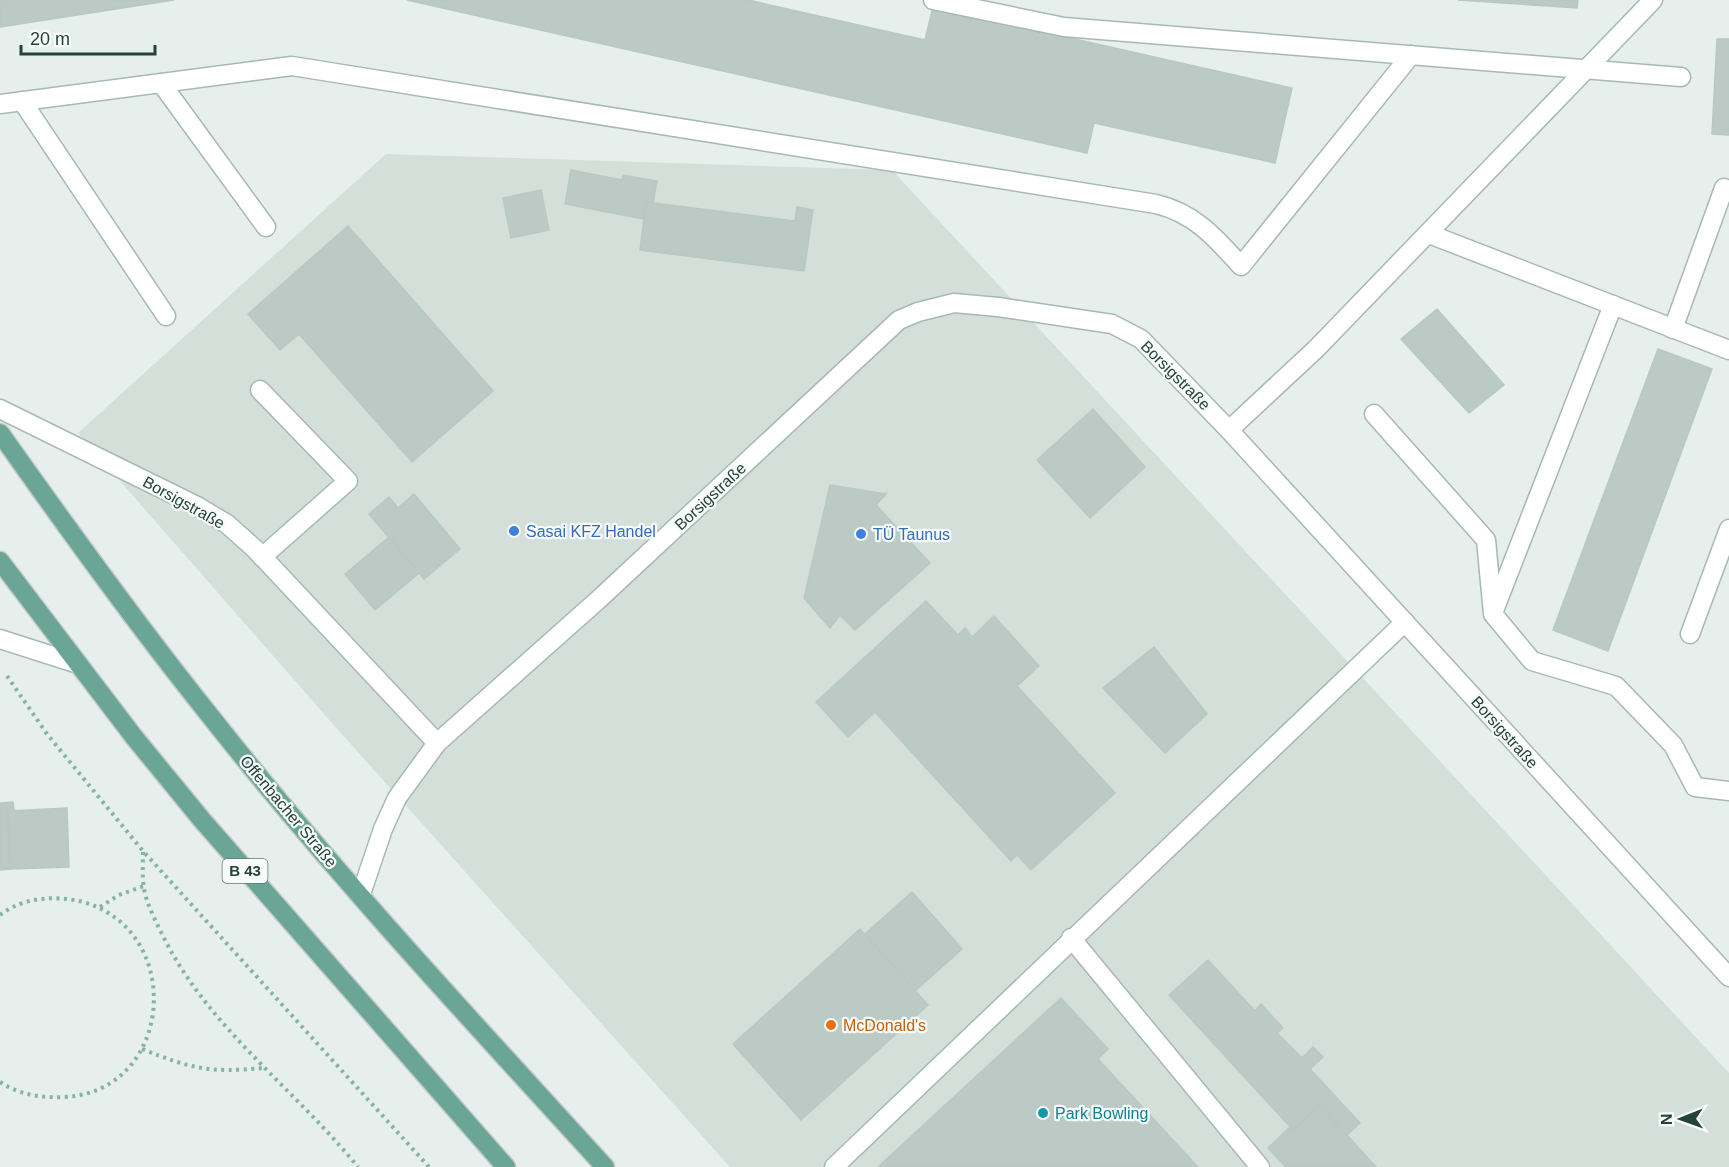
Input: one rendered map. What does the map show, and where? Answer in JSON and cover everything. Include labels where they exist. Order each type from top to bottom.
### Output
[{"type":"main road","name":"Offenbacher Straße","points":[[0,433],[95,567],[212,719],[361,894],[605,1167]]},
{"type":"main road","name":"B 43","points":[[0,561],[78,664],[223,845],[506,1167]]},
{"type":"street","points":[[933,0],[1064,27],[1681,77]]},
{"type":"street","points":[[1229,430],[1316,349],[1653,0]]},
{"type":"street","points":[[0,104],[292,66],[1176,208],[1194,219],[1241,266],[1411,55]]},
{"type":"street","points":[[161,83],[266,227]]},
{"type":"street","points":[[22,101],[166,316]]},
{"type":"street","points":[[1673,329],[1724,188]]},
{"type":"street","points":[[1429,234],[1729,350]]},
{"type":"street","name":"Borsigstraße","points":[[361,894],[382,829],[397,798],[436,742],[598,600],[898,320],[918,312],[954,303],[998,307],[1112,324],[1141,339],[1229,430],[1729,977]]},
{"type":"street","points":[[1493,614],[1613,305]]},
{"type":"street","points":[[260,390],[348,481],[262,557]]},
{"type":"street","name":"Borsigstraße","points":[[0,409],[197,506],[227,524],[262,557],[436,742]]},
{"type":"street","points":[[1374,414],[1486,540],[1493,614],[1532,661],[1616,686],[1673,745],[1695,787],[1729,791]]},
{"type":"street","points":[[1690,634],[1729,529]]},
{"type":"street","points":[[834,1167],[1071,938],[1405,622]]},
{"type":"street","points":[[0,639],[78,664]]},
{"type":"street","points":[[1071,938],[1260,1167]]},
{"type":"path","points":[[7,675],[47,734],[143,851],[429,1167]]},
{"type":"path","points":[[143,851],[144,886],[148,905],[172,955],[233,1036],[314,1116],[358,1167]]},
{"type":"path","points":[[100,907],[119,895],[144,886]]},
{"type":"path","points":[[0,915],[26,902],[50,898],[71,899],[100,907],[124,926],[139,942],[150,966],[155,993],[152,1025],[142,1048],[127,1069],[104,1086],[78,1096],[43,1098],[12,1090],[0,1082]]},
{"type":"path","points":[[142,1048],[184,1065],[217,1072],[264,1068]]},
{"type":"shaded area","points":[[386,154],[892,170],[1729,1073],[1729,1167],[730,1167],[339,731],[78,433]]},
{"type":"building","points":[[0,0],[174,0],[0,27]]},
{"type":"building","points":[[407,0],[748,0],[925,40],[933,7],[1292,88],[1275,163],[1094,123],[1087,153]]},
{"type":"building","points":[[1458,0],[1578,0],[1577,8]]},
{"type":"building","points":[[1717,39],[1729,39],[1729,135],[1712,134]]},
{"type":"building","points":[[571,170],[622,180],[623,175],[657,181],[653,203],[646,202],[644,219],[565,204]]},
{"type":"building","points":[[541,190],[549,230],[511,238],[503,198]]},
{"type":"building","points":[[646,202],[795,221],[797,207],[813,210],[804,271],[640,250]]},
{"type":"building","points":[[348,226],[493,391],[412,462],[299,334],[280,350],[248,314]]},
{"type":"building","points":[[1437,309],[1504,385],[1469,413],[1401,339]]},
{"type":"building","points":[[1658,349],[1712,369],[1608,651],[1553,630]]},
{"type":"building","points":[[1093,409],[1145,467],[1090,518],[1037,460]]},
{"type":"building","name":"TÜ Taunus","points":[[830,485],[886,494],[876,505],[930,563],[855,630],[840,615],[830,628],[804,598]]},
{"type":"building","points":[[414,494],[460,549],[424,579],[369,514],[389,497],[398,508]]},
{"type":"building","points":[[389,537],[419,573],[375,610],[345,574]]},
{"type":"building","points":[[926,601],[958,635],[965,628],[972,637],[994,616],[1039,666],[1017,686],[1115,793],[1031,870],[1017,855],[1011,861],[875,712],[848,737],[816,702]]},
{"type":"building","points":[[1154,647],[1207,714],[1165,753],[1103,688]]},
{"type":"building","points":[[13,802],[14,810],[8,811],[10,869],[0,870],[0,803]]},
{"type":"building","points":[[67,808],[69,867],[10,869],[8,811]]},
{"type":"building","points":[[912,892],[962,949],[915,991],[865,934]]},
{"type":"building","name":"McDonald's","points":[[860,929],[928,1005],[801,1120],[733,1044]]},
{"type":"building","points":[[1208,960],[1255,1011],[1261,1004],[1283,1028],[1277,1033],[1302,1058],[1313,1047],[1323,1057],[1310,1069],[1360,1123],[1347,1135],[1319,1106],[1293,1130],[1169,995]]},
{"type":"building","name":"Park Bowling","points":[[1061,998],[1108,1049],[1098,1059],[1198,1167],[878,1167]]},
{"type":"building","points":[[1319,1106],[1376,1167],[1286,1167],[1268,1148],[1290,1127],[1293,1130]]},
{"type":"place","name":"Sasai KFZ Handel","points":[[514,531]]},
{"type":"place","name":"TÜ Taunus","points":[[861,534]]},
{"type":"place","name":"McDonald's","points":[[831,1025]]},
{"type":"place","name":"Park Bowling","points":[[1043,1113]]}]
